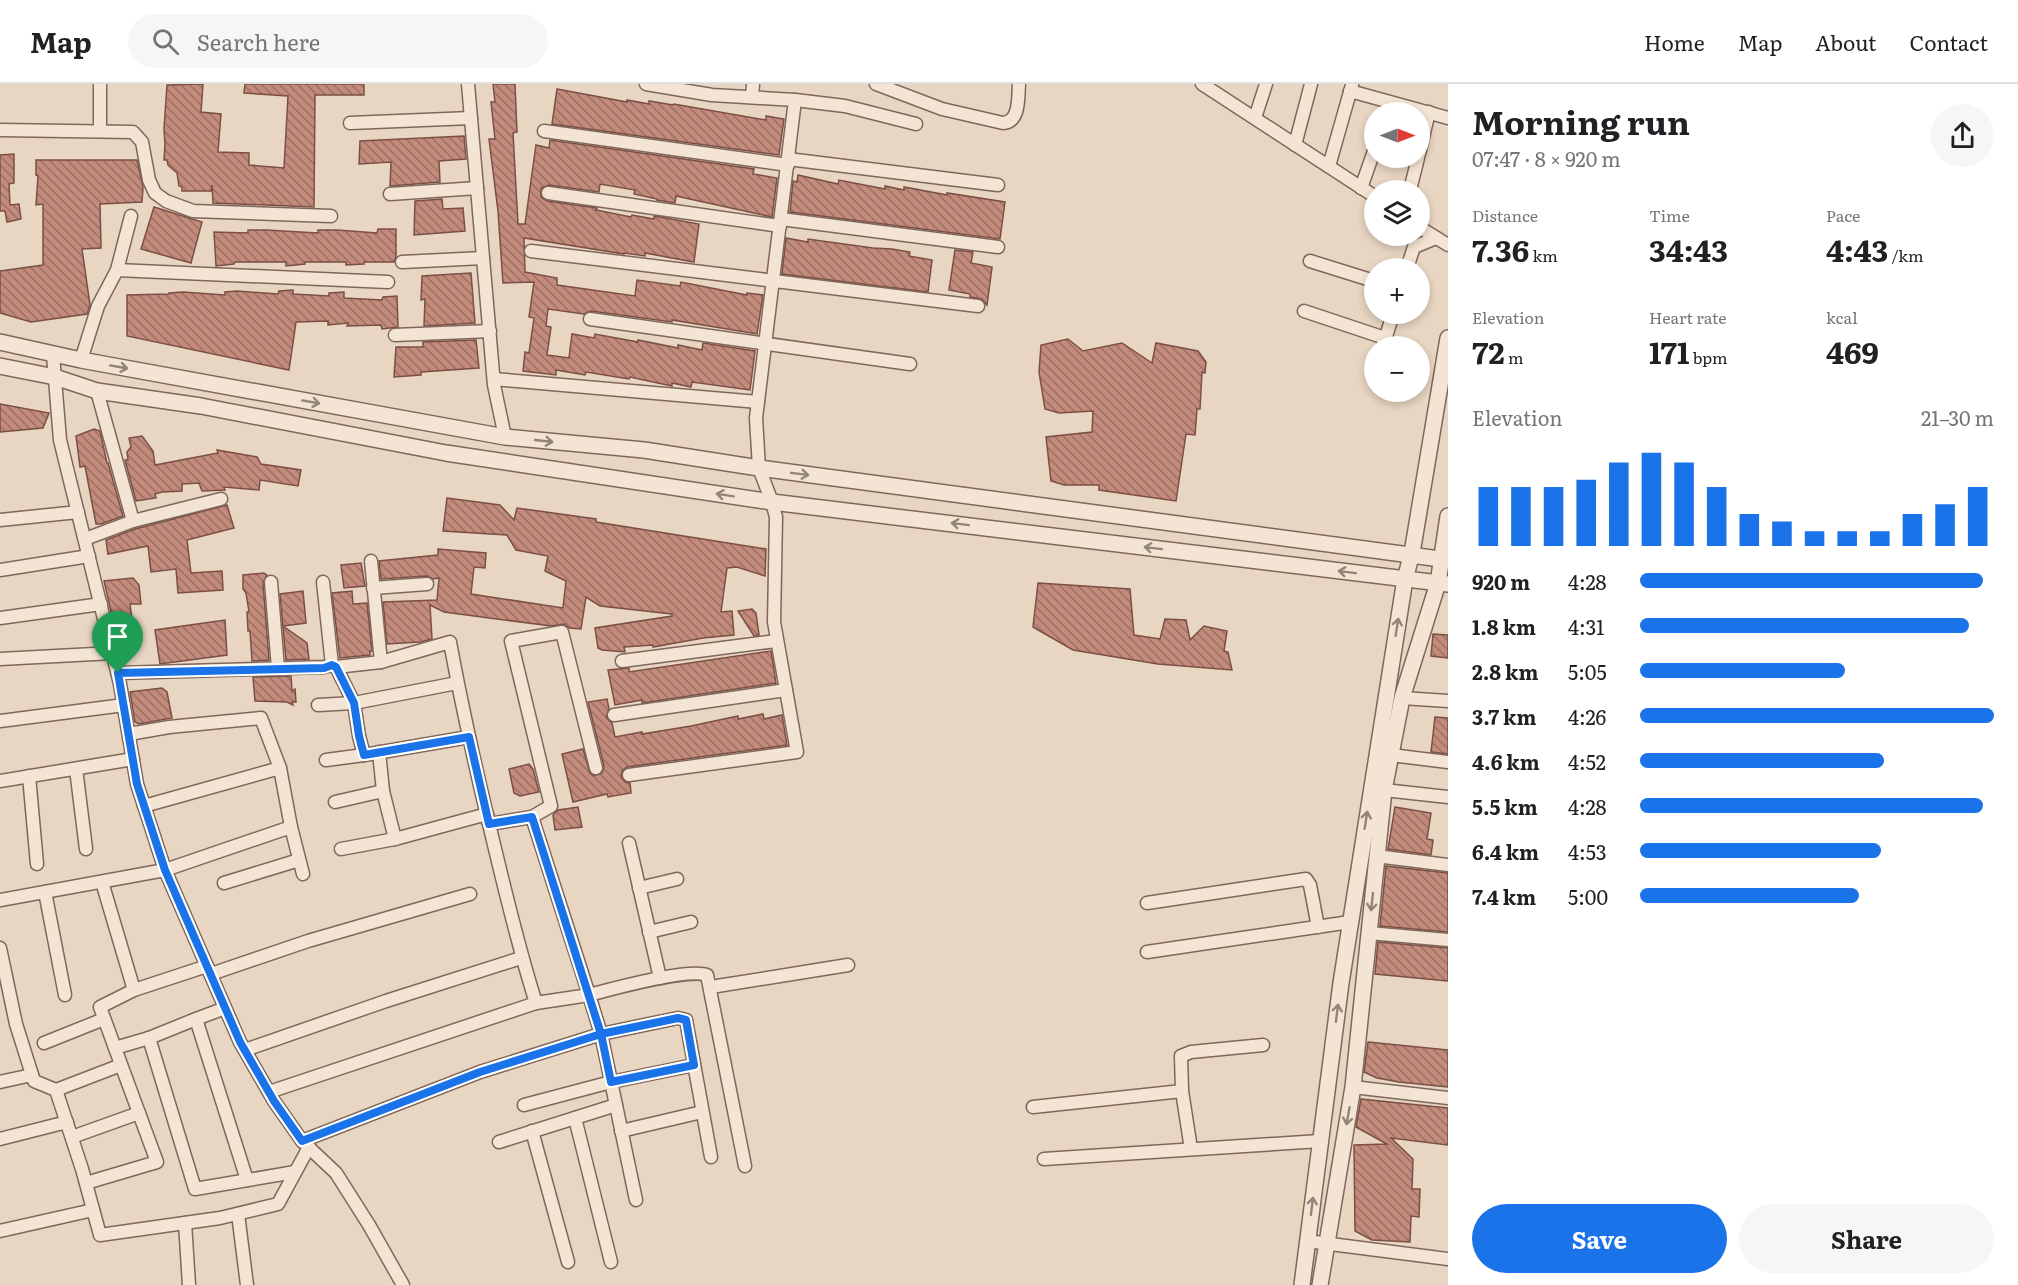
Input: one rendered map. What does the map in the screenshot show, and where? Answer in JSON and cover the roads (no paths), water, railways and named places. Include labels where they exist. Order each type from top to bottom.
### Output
[{"type":"street","points":[[100,84],[100,130]]},
{"type":"street","points":[[468,84],[494,379],[505,437]]},
{"type":"street","points":[[646,84],[712,95],[795,100],[845,106],[916,124]]},
{"type":"street","points":[[752,98],[753,84]]},
{"type":"street","points":[[876,84],[942,110],[1003,123],[1013,120],[1019,84]]},
{"type":"street","points":[[1202,84],[1220,89],[1255,118],[1364,190]]},
{"type":"street","points":[[1255,118],[1266,84]]},
{"type":"street","points":[[1295,145],[1311,84]]},
{"type":"street","points":[[1329,166],[1351,87],[1380,102]]},
{"type":"street","points":[[628,776],[797,752],[774,622],[776,517],[759,468],[756,418],[795,100]]},
{"type":"street","points":[[1430,112],[1448,118]]},
{"type":"street","points":[[350,123],[471,118]]},
{"type":"street","points":[[0,130],[126,130],[133,132],[142,142],[149,180],[155,193],[166,201],[194,211],[331,216]]},
{"type":"street","points":[[544,131],[788,162],[998,185]]},
{"type":"street","points":[[1361,188],[1368,168]]},
{"type":"street","points":[[390,194],[477,188]]},
{"type":"street","points":[[548,193],[998,247]]},
{"type":"street","points":[[81,360],[98,306],[117,270],[131,216]]},
{"type":"street","points":[[1430,234],[1448,245]]},
{"type":"street","points":[[1410,258],[1414,247],[1436,238]]},
{"type":"street","points":[[531,251],[978,306]]},
{"type":"street","points":[[402,262],[483,258]]},
{"type":"street","points":[[1310,261],[1364,278]]},
{"type":"street","points":[[117,270],[388,282]]},
{"type":"street","points":[[1304,311],[1369,336]]},
{"type":"street","points":[[591,319],[910,363]]},
{"type":"street","points":[[394,335],[490,332]]},
{"type":"street","points":[[1302,1285],[1350,922],[1405,579],[1412,554],[1448,338]]},
{"type":"street","points":[[0,342],[53,355],[505,437],[644,450],[759,468],[1445,559]]},
{"type":"street","points":[[53,355],[60,440],[118,673],[137,784],[165,870],[225,1008],[269,1092],[305,1144],[336,1173],[403,1285]]},
{"type":"street","points":[[0,366],[55,377],[98,391],[201,406],[446,453],[772,502],[1443,584]]},
{"type":"street","points":[[494,379],[758,402]]},
{"type":"street","points":[[98,391],[133,521]]},
{"type":"street","points":[[85,538],[133,521],[221,499]]},
{"type":"street","points":[[0,520],[78,512]]},
{"type":"street","points":[[1320,1285],[1353,1087],[1384,790],[1402,698],[1443,584],[1448,516]]},
{"type":"street","points":[[0,570],[89,556]]},
{"type":"street","points":[[371,561],[381,662]]},
{"type":"street","points":[[271,582],[278,668]]},
{"type":"street","points":[[323,582],[334,666],[354,703],[364,755]]},
{"type":"street","points":[[373,588],[427,584]]},
{"type":"street","points":[[0,618],[101,604]]},
{"type":"street","points":[[341,849],[488,819],[532,817],[551,806],[511,641],[562,632],[596,768]]},
{"type":"street","points":[[622,661],[776,641]]},
{"type":"street","points":[[118,673],[324,668],[381,662],[450,642],[469,737],[521,958],[536,1003]]},
{"type":"street","points":[[0,659],[113,653]]},
{"type":"street","points":[[318,705],[354,703],[457,683]]},
{"type":"street","points":[[614,715],[786,690]]},
{"type":"street","points":[[1402,698],[1448,701]]},
{"type":"street","points":[[0,721],[124,705]]},
{"type":"street","points":[[129,734],[169,727],[261,718],[280,768],[303,874]]},
{"type":"street","points":[[326,760],[469,737]]},
{"type":"street","points":[[380,752],[383,791],[395,839]]},
{"type":"street","points":[[1391,755],[1448,762]]},
{"type":"street","points":[[0,781],[133,759]]},
{"type":"street","points":[[76,768],[86,849]]},
{"type":"street","points":[[144,806],[280,768]]},
{"type":"street","points":[[29,776],[37,864]]},
{"type":"street","points":[[1384,790],[1448,797]]},
{"type":"street","points":[[335,802],[383,791]]},
{"type":"street","points":[[532,817],[601,1034],[636,1200]]},
{"type":"street","points":[[0,900],[165,870],[291,827]]},
{"type":"street","points":[[629,843],[660,978]]},
{"type":"street","points":[[1376,856],[1448,865]]},
{"type":"street","points":[[224,883],[299,860]]},
{"type":"street","points":[[639,888],[677,879]]},
{"type":"street","points":[[1148,903],[1306,879],[1310,885],[1317,927]]},
{"type":"street","points":[[102,882],[134,990]]},
{"type":"street","points":[[45,892],[65,995]]},
{"type":"street","points":[[86,1183],[157,1162],[99,1007],[134,990],[470,894]]},
{"type":"street","points":[[649,932],[691,922]]},
{"type":"street","points":[[1147,952],[1350,922]]},
{"type":"street","points":[[1369,933],[1448,940]]},
{"type":"street","points":[[0,948],[16,1024],[34,1081],[56,1090],[121,1065]]},
{"type":"street","points":[[245,1050],[386,1001],[521,958]]},
{"type":"street","points":[[711,987],[848,964]]},
{"type":"street","points":[[269,1092],[536,1003],[589,995],[660,978],[703,973],[709,979],[711,987],[745,1166]]},
{"type":"street","points":[[115,1048],[149,1038],[225,1008]]},
{"type":"street","points":[[56,1090],[100,1235],[238,1214],[278,1204],[295,1172],[305,1144],[466,1077],[601,1034],[683,1018],[686,1020],[711,1157]]},
{"type":"street","points":[[44,1042],[104,1019]]},
{"type":"street","points":[[196,1019],[247,1180]]},
{"type":"street","points":[[149,1038],[195,1189],[295,1172]]},
{"type":"street","points":[[1191,1149],[1182,1091],[1180,1060],[1184,1053],[1263,1046]]},
{"type":"street","points":[[524,1105],[611,1082],[694,1065]]},
{"type":"street","points":[[0,1082],[32,1075]]},
{"type":"street","points":[[1353,1087],[1448,1098]]},
{"type":"street","points":[[1033,1107],[1182,1091]]},
{"type":"street","points":[[499,1142],[616,1105]]},
{"type":"street","points":[[621,1131],[702,1112]]},
{"type":"street","points":[[72,1137],[139,1113]]},
{"type":"street","points":[[574,1118],[611,1262]]},
{"type":"street","points":[[0,1138],[67,1122]]},
{"type":"street","points":[[532,1131],[568,1262]]},
{"type":"street","points":[[1044,1159],[1320,1141]]},
{"type":"street","points":[[0,1231],[93,1210]]},
{"type":"street","points":[[238,1214],[247,1285]]},
{"type":"street","points":[[185,1223],[189,1285]]},
{"type":"street","points":[[1307,1241],[1448,1259]]}]
